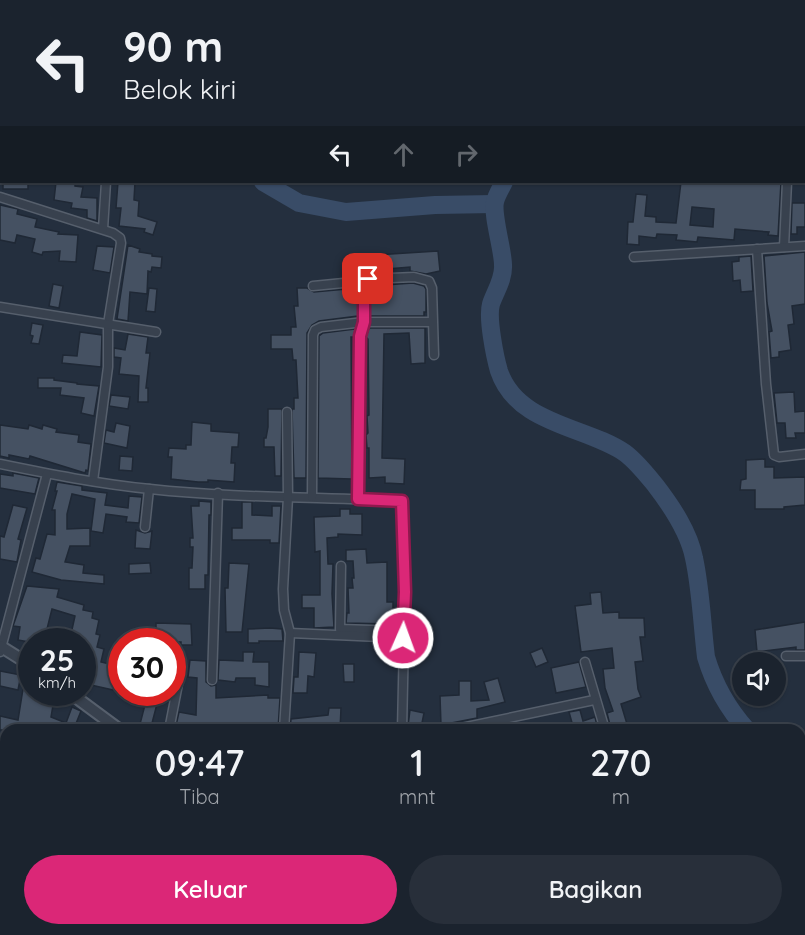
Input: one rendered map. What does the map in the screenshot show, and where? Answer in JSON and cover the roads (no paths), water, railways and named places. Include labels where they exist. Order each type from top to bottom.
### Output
[{"type":"street","points":[[102,229],[106,183]]},
{"type":"street","points":[[784,247],[787,183]]},
{"type":"street","points":[[0,197],[102,229],[117,235],[122,243],[108,324],[108,366],[93,481]]},
{"type":"street","points":[[634,256],[805,246]]},
{"type":"street","points":[[757,249],[774,456],[779,458],[805,454]]},
{"type":"street","points":[[313,286],[368,279],[414,278],[429,281],[432,288],[434,355]]},
{"type":"street","points":[[358,499],[360,336],[364,322],[364,281]]},
{"type":"street","points":[[0,307],[156,332]]},
{"type":"street","points":[[312,497],[313,335],[315,330],[321,327],[364,322],[432,322]]},
{"type":"street","points":[[284,724],[290,633],[284,610],[283,589],[288,497],[287,412]]},
{"type":"street","points":[[0,464],[47,474],[149,489],[402,501],[405,592],[402,724]]},
{"type":"street","points":[[18,658],[1,648],[47,474]]},
{"type":"street","points":[[145,528],[149,489]]},
{"type":"street","points":[[212,680],[218,494]]},
{"type":"street","points":[[341,566],[340,629],[403,634]]},
{"type":"street","points":[[290,633],[403,634]]},
{"type":"street","points":[[786,656],[805,656]]},
{"type":"street","points":[[585,662],[594,700],[603,724]]},
{"type":"street","points":[[480,724],[594,700]]},
{"type":"street","points":[[88,706],[112,724]]},
{"type":"street","points":[[170,724],[174,706]]},
{"type":"waterway","points":[[265,183],[299,203],[346,212],[435,205],[494,204]]},
{"type":"waterway","points":[[503,183],[496,197],[494,208],[503,270],[490,310],[492,337],[499,371],[508,389],[536,414],[591,436],[625,453],[642,469],[668,502],[692,548],[709,667],[723,696],[742,724]]}]
